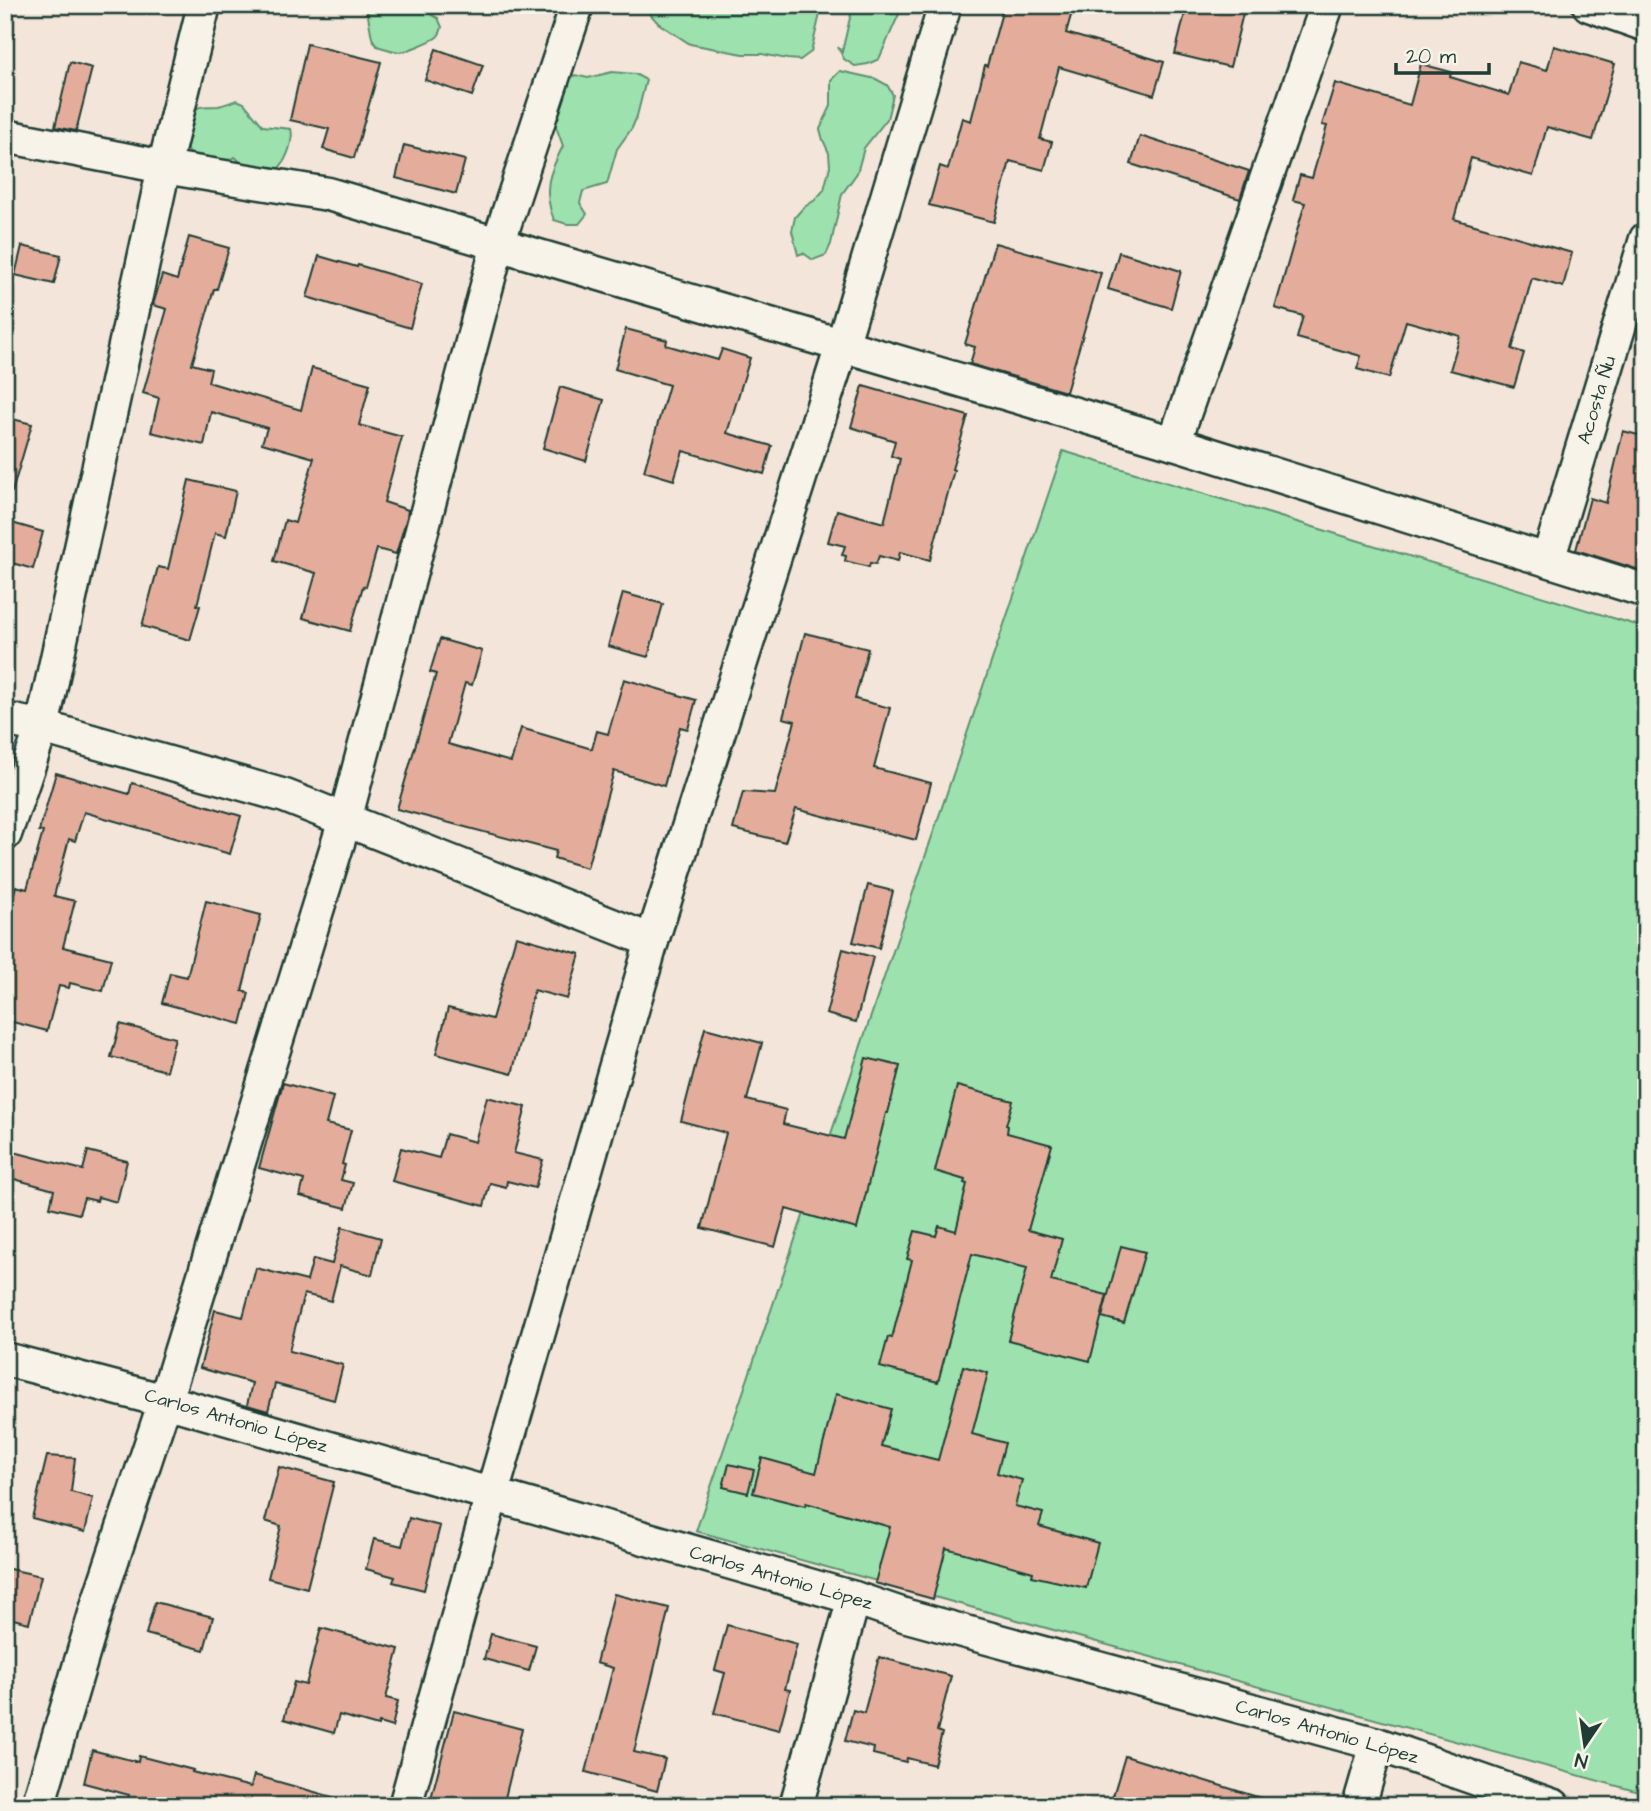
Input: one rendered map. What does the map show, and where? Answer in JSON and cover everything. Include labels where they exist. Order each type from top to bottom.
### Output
[{"type":"street","points":[[5,834],[43,727],[164,167],[204,5]]},
{"type":"street","points":[[38,1806],[99,1600],[165,1401],[345,820],[498,244],[577,5]]},
{"type":"street","points":[[405,1806],[652,941],[842,346],[945,5]]},
{"type":"street","points":[[1174,443],[1327,5]]},
{"type":"street","points":[[1589,5],[1646,25]]},
{"type":"street","points":[[5,136],[164,167],[328,194],[1174,443],[1646,591]]},
{"type":"street","name":"Acosta Ñu","points":[[1548,560],[1646,239]]},
{"type":"street","points":[[5,719],[43,727],[285,796],[652,941]]},
{"type":"street","name":"Carlos Antonio López","points":[[5,1359],[165,1401],[907,1615],[1377,1744],[1555,1806]]},
{"type":"street","points":[[796,1806],[854,1598]]},
{"type":"street","points":[[1359,1806],[1377,1744]]},
{"type":"green space","points":[[366,5],[433,5],[432,15],[438,18],[442,28],[434,39],[403,52],[377,46],[372,38]]},
{"type":"green space","points":[[645,5],[819,5],[820,14],[811,52],[800,60],[743,54],[690,44],[658,23]]},
{"type":"green space","points":[[853,5],[903,5],[879,59],[855,66],[844,59],[838,47],[842,52]]},
{"type":"green space","points":[[840,71],[876,79],[887,85],[893,95],[887,119],[864,148],[857,173],[842,194],[826,255],[813,260],[803,253],[798,255],[792,231],[795,217],[824,190],[830,166],[829,153],[820,129],[831,106],[831,80]]},
{"type":"green space","points":[[612,72],[635,74],[646,80],[637,116],[617,149],[607,184],[583,191],[580,203],[587,214],[579,224],[554,220],[548,191],[551,173],[563,146],[554,121],[565,83],[575,75],[588,78]]},
{"type":"green space","points":[[237,100],[244,103],[263,126],[291,129],[291,144],[282,164],[258,178],[235,157],[220,164],[191,156],[182,139],[188,113],[200,107],[218,106]]},
{"type":"green space","points":[[1063,451],[1646,628],[1646,1794],[696,1531]]},
{"type":"building","points":[[1004,5],[1074,5],[1066,33],[1164,62],[1154,95],[1059,67],[1040,139],[1052,142],[1044,170],[1010,161],[994,222],[929,205],[940,166],[948,169],[962,118],[971,121]]},
{"type":"building","points":[[1187,5],[1245,5],[1230,67],[1175,54]]},
{"type":"building","points":[[307,44],[381,62],[354,158],[323,149],[329,129],[290,120]]},
{"type":"building","points":[[1554,46],[1615,64],[1593,140],[1547,127],[1533,176],[1471,158],[1454,219],[1572,253],[1563,287],[1532,278],[1512,349],[1524,353],[1514,387],[1450,370],[1460,336],[1406,321],[1389,378],[1357,369],[1361,356],[1297,338],[1303,316],[1275,308],[1305,203],[1293,200],[1300,175],[1312,178],[1327,126],[1322,125],[1335,83],[1410,105],[1421,64],[1451,72],[1450,77],[1509,95],[1518,62],[1547,70]]},
{"type":"building","points":[[436,49],[483,65],[472,96],[425,80]]},
{"type":"building","points":[[70,62],[92,68],[76,131],[55,127]]},
{"type":"building","points":[[1140,136],[1249,171],[1240,199],[1131,164]]},
{"type":"building","points":[[404,145],[465,160],[456,194],[396,178]]},
{"type":"building","points":[[189,237],[229,248],[192,364],[211,369],[208,382],[301,410],[312,368],[370,384],[359,425],[402,437],[384,502],[408,510],[407,517],[396,554],[377,549],[350,631],[303,618],[316,573],[274,561],[285,520],[295,523],[314,458],[262,443],[267,428],[211,412],[204,445],[151,432],[159,398],[143,393],[167,309],[153,305],[162,275],[177,280]]},
{"type":"building","points":[[995,243],[1101,273],[1066,392],[970,364],[975,347],[965,344]]},
{"type":"building","points":[[22,246],[61,255],[54,284],[15,275]]},
{"type":"building","points":[[1119,252],[1181,271],[1171,308],[1108,289]]},
{"type":"building","points":[[319,256],[422,284],[410,328],[307,297]]},
{"type":"building","points":[[626,329],[667,340],[666,345],[718,360],[722,349],[750,358],[727,433],[772,446],[764,474],[683,451],[674,480],[644,471],[669,385],[615,369]]},
{"type":"building","points":[[863,386],[968,416],[930,560],[900,552],[898,561],[879,556],[876,564],[870,563],[869,567],[845,561],[846,556],[842,555],[845,546],[828,542],[837,510],[884,523],[900,459],[891,456],[895,441],[851,427]]},
{"type":"building","points":[[560,387],[604,400],[586,461],[543,448]]},
{"type":"building","points":[[5,417],[32,424],[12,492],[5,491]]},
{"type":"building","points":[[1623,431],[1646,437],[1646,572],[1576,550],[1590,498],[1606,503]]},
{"type":"building","points":[[189,480],[236,491],[226,536],[215,533],[190,640],[142,626],[158,567],[168,569]]},
{"type":"building","points":[[5,521],[43,532],[33,569],[5,561]]},
{"type":"building","points":[[623,593],[663,604],[648,657],[608,646]]},
{"type":"building","points":[[805,633],[868,649],[855,699],[890,708],[874,768],[931,783],[916,840],[796,809],[785,842],[733,829],[743,792],[775,794],[795,721],[783,718]]},
{"type":"building","points":[[440,639],[482,651],[472,685],[465,683],[448,744],[511,762],[521,728],[592,749],[597,731],[608,734],[624,679],[696,700],[688,729],[680,727],[664,786],[614,771],[587,868],[554,858],[556,851],[397,809],[436,674],[430,672]]},
{"type":"building","points":[[56,773],[129,794],[132,783],[241,816],[230,854],[84,812],[75,841],[69,839],[54,896],[75,901],[63,947],[111,959],[103,991],[70,983],[69,988],[59,986],[47,1031],[5,1020],[5,927],[16,886],[27,889],[43,832],[39,831]]},
{"type":"building","points":[[868,885],[893,891],[879,948],[853,942]]},
{"type":"building","points":[[206,901],[261,915],[242,991],[249,993],[241,1024],[162,1003],[170,973],[187,977]]},
{"type":"building","points":[[516,936],[580,954],[567,999],[534,990],[512,1074],[436,1054],[448,1008],[492,1019]]},
{"type":"building","points":[[843,949],[873,957],[856,1022],[826,1014]]},
{"type":"building","points":[[120,1024],[175,1038],[166,1071],[111,1057]]},
{"type":"building","points":[[705,1028],[762,1043],[747,1100],[786,1110],[783,1124],[844,1139],[866,1058],[900,1066],[857,1229],[786,1209],[775,1247],[702,1228],[726,1133],[681,1121]]},
{"type":"building","points":[[283,1083],[333,1097],[326,1124],[351,1130],[342,1164],[345,1165],[341,1180],[353,1183],[346,1208],[300,1196],[304,1180],[259,1168]]},
{"type":"building","points":[[957,1086],[1013,1101],[1006,1125],[1007,1133],[1052,1145],[1028,1230],[1062,1239],[1051,1281],[1107,1295],[1090,1361],[1008,1340],[1027,1268],[972,1254],[938,1382],[880,1367],[888,1337],[892,1338],[912,1260],[907,1259],[915,1231],[936,1236],[939,1226],[956,1231],[967,1184],[964,1183],[965,1180],[935,1171]]},
{"type":"building","points":[[487,1097],[526,1107],[514,1153],[543,1160],[535,1188],[507,1181],[506,1187],[490,1183],[484,1206],[392,1181],[401,1148],[439,1158],[446,1134],[475,1142]]},
{"type":"building","points":[[88,1151],[127,1161],[117,1202],[98,1197],[97,1201],[84,1198],[79,1214],[50,1207],[54,1190],[7,1177],[14,1152],[83,1170]]},
{"type":"building","points":[[342,1227],[381,1238],[372,1275],[340,1266],[331,1301],[304,1294],[289,1351],[343,1365],[334,1400],[275,1384],[268,1411],[247,1405],[252,1383],[200,1368],[215,1310],[243,1317],[256,1268],[307,1281],[313,1259],[332,1264]]},
{"type":"building","points":[[1121,1246],[1145,1252],[1124,1323],[1102,1317]]},
{"type":"building","points":[[963,1366],[988,1373],[972,1434],[1005,1443],[997,1473],[1022,1480],[1015,1506],[1043,1513],[1039,1526],[1098,1543],[1086,1588],[1032,1576],[1033,1572],[946,1548],[933,1599],[875,1583],[890,1527],[806,1503],[805,1506],[753,1493],[762,1458],[816,1473],[836,1394],[891,1409],[881,1446],[938,1460]]},
{"type":"building","points":[[47,1456],[75,1458],[71,1492],[93,1498],[85,1532],[32,1518]]},
{"type":"building","points":[[729,1464],[754,1470],[748,1493],[723,1487]]},
{"type":"building","points":[[279,1467],[334,1482],[307,1588],[268,1578],[281,1526],[265,1521]]},
{"type":"building","points":[[409,1518],[440,1526],[424,1590],[393,1582],[395,1577],[366,1569],[374,1539],[402,1546]]},
{"type":"building","points":[[5,1568],[41,1576],[29,1623],[5,1617]]},
{"type":"building","points":[[614,1594],[669,1608],[634,1752],[665,1759],[657,1791],[586,1772],[613,1668],[596,1663]]},
{"type":"building","points":[[155,1602],[213,1617],[204,1650],[146,1634]]},
{"type":"building","points":[[727,1625],[797,1644],[785,1689],[790,1690],[779,1730],[714,1713],[725,1673],[715,1670]]},
{"type":"building","points":[[321,1628],[399,1649],[386,1698],[398,1701],[392,1727],[379,1723],[378,1726],[339,1715],[334,1733],[284,1719],[294,1682],[306,1685]]},
{"type":"building","points":[[491,1634],[536,1646],[529,1671],[484,1659]]},
{"type":"building","points":[[879,1657],[951,1676],[937,1731],[942,1733],[934,1765],[873,1754],[874,1748],[845,1741],[853,1710],[864,1713]]},
{"type":"building","points":[[454,1711],[522,1729],[503,1806],[429,1806]]},
{"type":"building","points":[[92,1750],[138,1762],[139,1756],[251,1787],[254,1775],[336,1798],[335,1806],[126,1806],[129,1795],[84,1783]]},
{"type":"building","points":[[1125,1756],[1267,1800],[1266,1806],[1110,1806]]}]
